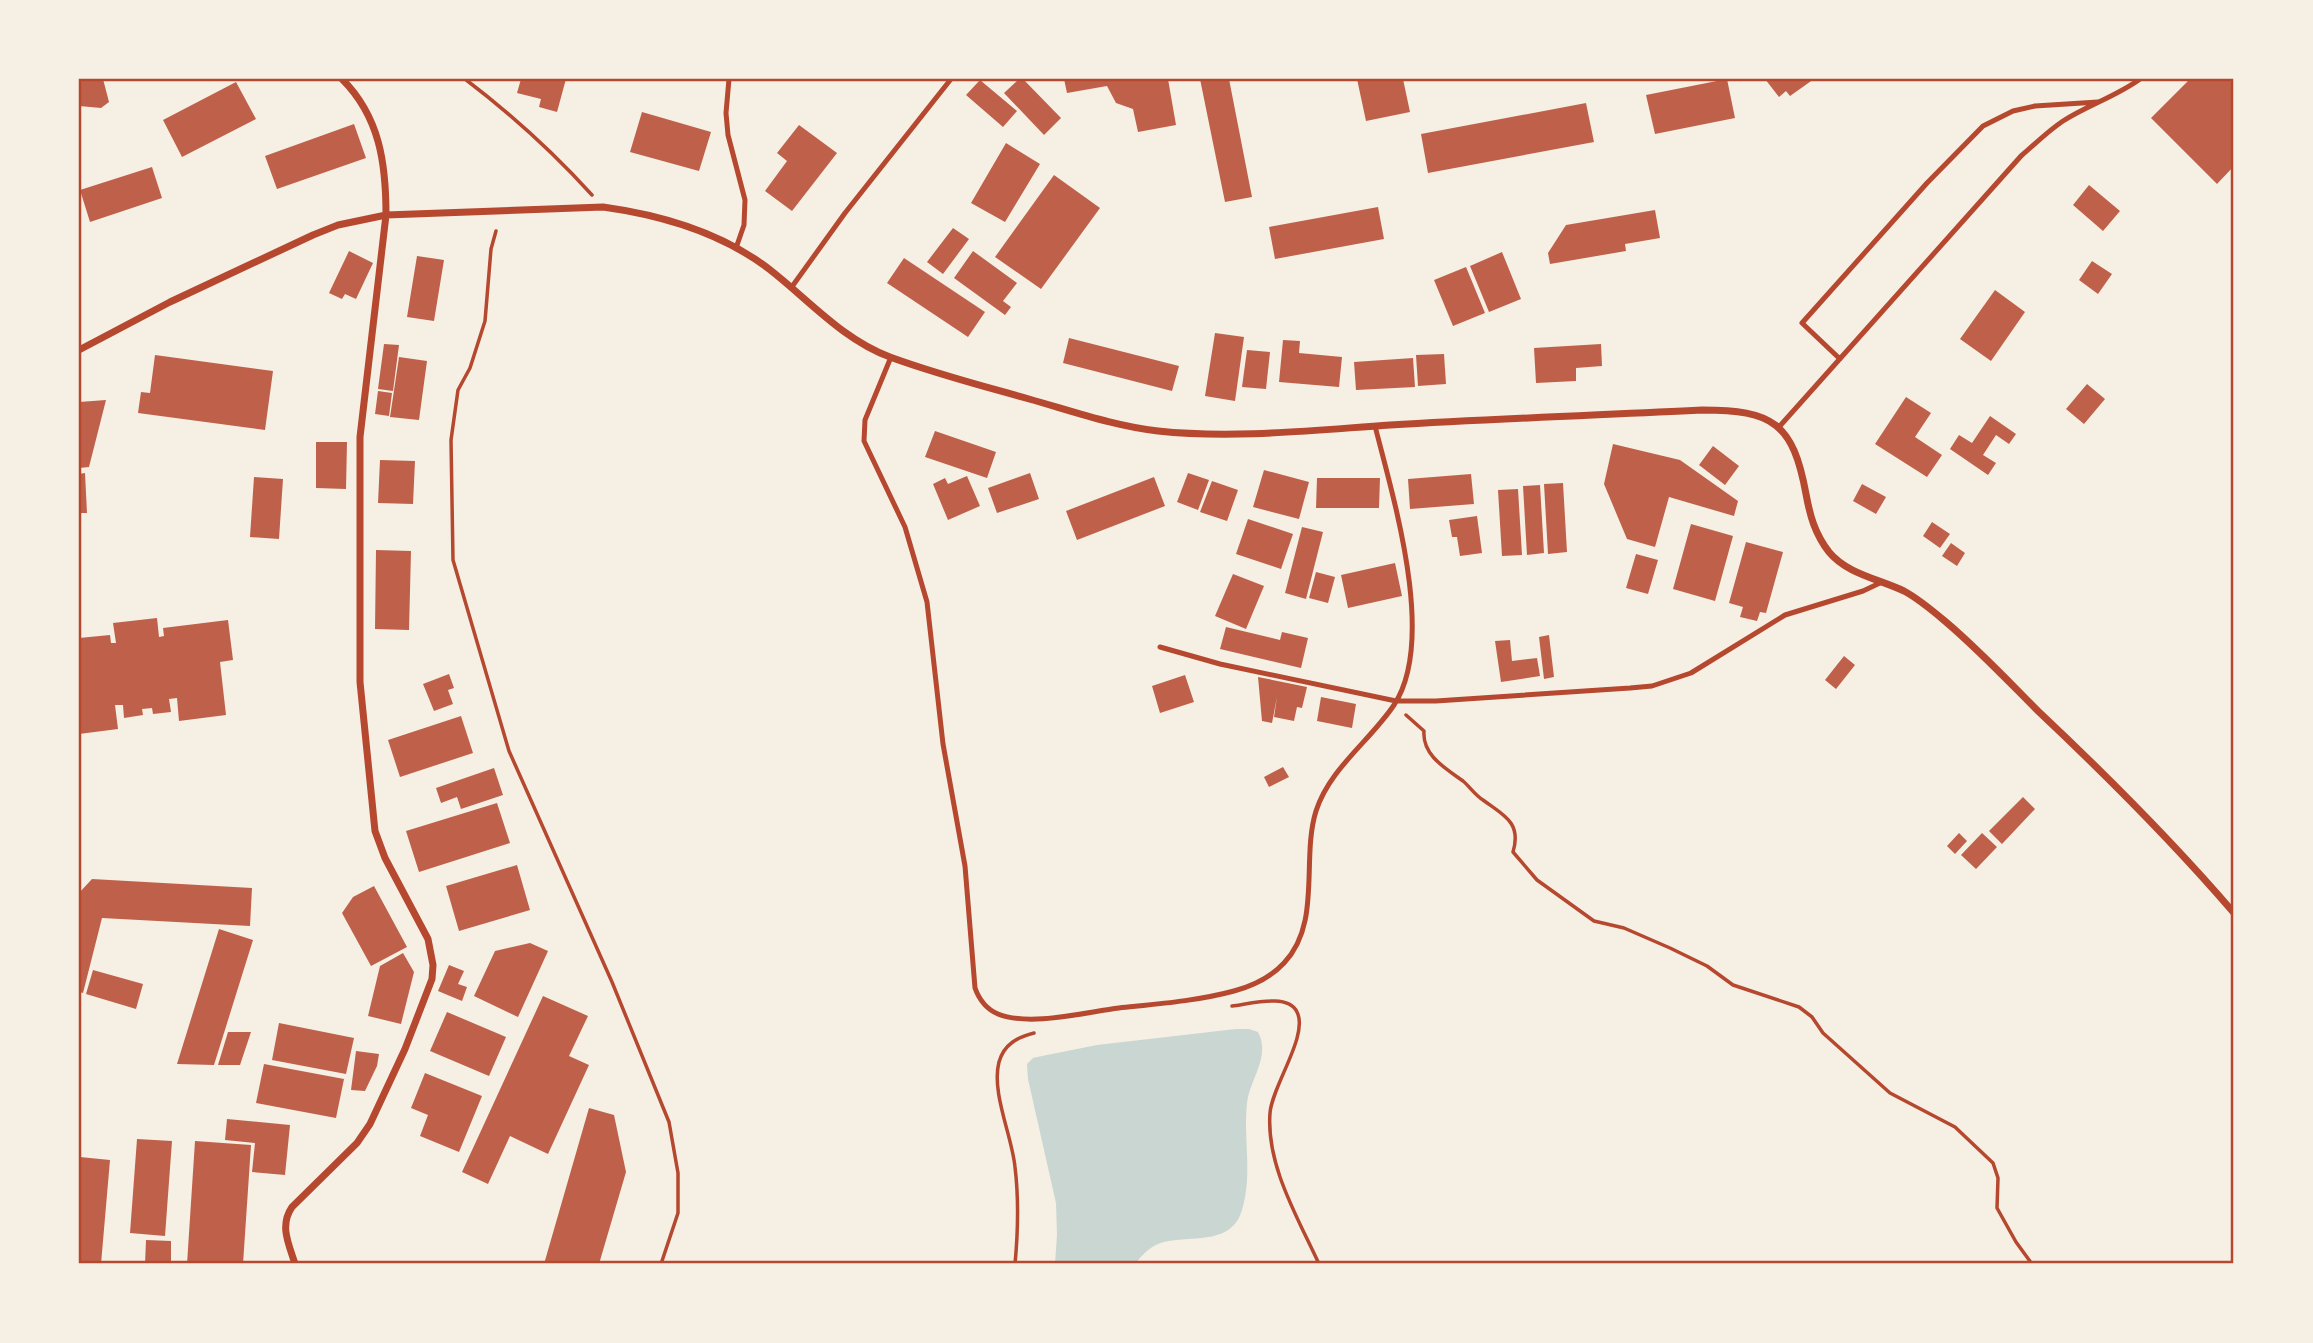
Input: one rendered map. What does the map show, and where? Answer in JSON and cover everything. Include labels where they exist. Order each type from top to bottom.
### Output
[{"type":"street","points":[[295,1264],[286,1234],[286,1215],[357,1143],[370,1124],[405,1049],[432,979],[433,965],[428,939],[385,858],[375,831],[360,682],[360,437],[386,215],[386,186],[380,142],[364,106],[342,79]]},
{"type":"street","points":[[79,350],[170,302],[338,225],[386,215],[603,207],[669,221],[712,236],[736,248],[768,268],[848,335],[870,349],[964,381],[1139,428],[1188,433],[1266,432],[1732,410],[1752,412],[1779,427],[1793,445],[1819,540],[1834,558],[1852,569],[1905,592],[1950,625],[2119,789],[2234,913]]},
{"type":"lane","points":[[729,79],[726,113],[728,135],[745,200],[744,225],[736,248]]},
{"type":"lane","points":[[791,288],[845,214],[951,79]]},
{"type":"lane","points":[[1779,427],[2021,156],[2065,120],[2140,79]]},
{"type":"lane","points":[[1840,359],[1802,323],[1950,158],[1983,126],[2013,111],[2035,106],[2101,102]]},
{"type":"lane","points":[[891,357],[865,420],[864,441],[905,527],[927,602],[940,719],[970,904],[972,973],[979,998],[997,1014],[1009,1017],[1045,1018],[1232,992],[1268,976],[1284,964],[1294,951],[1306,916],[1313,825],[1320,802],[1342,767],[1396,701],[1411,653],[1411,599],[1399,524],[1375,426]]},
{"type":"lane","points":[[1160,647],[1220,664],[1396,701],[1436,701],[1652,685],[1691,673],[1785,615],[1863,591],[1882,582]]},
{"type":"path","points":[[465,79],[535,136],[603,207]]},
{"type":"path","points":[[496,231],[491,249],[485,321],[470,369],[458,390],[451,440],[453,560],[509,751],[612,982],[669,1122],[678,1173],[678,1213],[661,1264]]},
{"type":"path","points":[[1396,701],[1409,719],[1424,731],[1425,748],[1445,769],[1510,819],[1515,845],[1513,852],[1537,880],[1594,921],[1624,928],[1671,948],[1707,966],[1733,985],[1799,1007],[1812,1017],[1823,1033],[1890,1093],[1955,1127],[1993,1163],[1998,1178],[1997,1208],[2032,1264]]},
{"type":"path","points":[[1220,1007],[1284,1001],[1293,1004],[1299,1014],[1297,1036],[1273,1095],[1270,1128],[1281,1177],[1319,1264]]},
{"type":"path","points":[[1015,1264],[1018,1205],[1015,1165],[999,1092],[999,1062],[1011,1042],[1041,1031]]},
{"type":"shaded area","points":[[1236,1029],[1258,1032],[1262,1050],[1247,1103],[1247,1183],[1237,1221],[1222,1233],[1154,1246],[1135,1264],[1055,1264],[1056,1203],[1027,1064],[1033,1058],[1097,1045]]},
{"type":"building","points":[[79,79],[103,79],[109,102],[101,108],[79,106]]},
{"type":"building","points":[[521,79],[566,79],[557,112],[539,107],[541,99],[517,93]]},
{"type":"building","points":[[1019,79],[1023,79],[1061,118],[1044,135],[1004,93]]},
{"type":"building","points":[[1064,79],[1168,79],[1176,125],[1138,132],[1133,109],[1116,103],[1107,86],[1067,93]]},
{"type":"building","points":[[1200,79],[1229,79],[1252,197],[1225,202]]},
{"type":"building","points":[[1357,79],[1403,79],[1410,112],[1366,121]]},
{"type":"building","points":[[1727,79],[1735,118],[1655,134],[1646,95]]},
{"type":"building","points":[[1765,79],[1814,79],[1790,96],[1786,91],[1779,97]]},
{"type":"building","points":[[2190,79],[2234,79],[2234,166],[2217,184],[2151,118]]},
{"type":"building","points":[[980,80],[1017,111],[1003,127],[966,95]]},
{"type":"building","points":[[236,82],[256,119],[182,157],[163,120]]},
{"type":"building","points":[[1586,103],[1594,142],[1428,173],[1421,134]]},
{"type":"building","points":[[642,112],[711,132],[699,171],[630,152]]},
{"type":"building","points":[[354,124],[366,158],[277,189],[265,156]]},
{"type":"building","points":[[799,125],[837,153],[792,211],[765,191],[787,161],[777,153]]},
{"type":"building","points":[[1006,143],[1040,164],[1005,222],[971,203]]},
{"type":"building","points":[[152,167],[162,198],[90,222],[80,190]]},
{"type":"building","points":[[1054,175],[1100,208],[1041,289],[995,257]]},
{"type":"building","points":[[2089,185],[2120,211],[2103,231],[2073,205]]},
{"type":"building","points":[[1378,207],[1384,239],[1275,259],[1269,227]]},
{"type":"building","points":[[1655,210],[1660,238],[1625,244],[1626,251],[1550,264],[1548,253],[1566,225]]},
{"type":"building","points":[[953,228],[969,239],[943,274],[927,262]]},
{"type":"building","points":[[349,251],[373,263],[356,299],[345,294],[342,299],[329,293]]},
{"type":"building","points":[[973,251],[1017,283],[1003,301],[1011,307],[1005,315],[954,278]]},
{"type":"building","points":[[1502,252],[1521,299],[1489,312],[1470,266]]},
{"type":"building","points":[[417,256],[444,260],[434,321],[407,317]]},
{"type":"building","points":[[904,258],[985,312],[968,337],[887,283]]},
{"type":"building","points":[[2092,261],[2112,274],[2098,294],[2079,280]]},
{"type":"building","points":[[1466,267],[1485,313],[1453,326],[1434,280]]},
{"type":"building","points":[[1995,290],[2025,312],[1991,361],[1960,339]]},
{"type":"building","points":[[1215,333],[1244,337],[1235,401],[1205,396]]},
{"type":"building","points":[[1069,338],[1179,366],[1172,391],[1063,363]]},
{"type":"building","points":[[1283,340],[1300,341],[1299,353],[1342,357],[1339,387],[1279,382]]},
{"type":"building","points":[[384,344],[399,345],[393,391],[378,389]]},
{"type":"building","points":[[1601,344],[1602,366],[1576,368],[1576,381],[1536,383],[1534,348]]},
{"type":"building","points":[[1247,350],[1270,352],[1266,389],[1242,387]]},
{"type":"building","points":[[1444,354],[1446,384],[1418,386],[1416,355]]},
{"type":"building","points":[[155,355],[273,371],[265,430],[138,413],[141,392],[150,393]]},
{"type":"building","points":[[399,357],[427,361],[419,420],[390,417]]},
{"type":"building","points":[[1413,358],[1415,387],[1356,390],[1354,362]]},
{"type":"building","points":[[2087,384],[2105,399],[2084,424],[2066,409]]},
{"type":"building","points":[[378,391],[392,393],[389,416],[375,414]]},
{"type":"building","points":[[1906,397],[1931,413],[1915,437],[1942,455],[1927,477],[1875,444]]},
{"type":"building","points":[[106,400],[89,467],[79,468],[79,402]]},
{"type":"building","points":[[1990,416],[2016,434],[2009,444],[1996,435],[1983,455],[1996,463],[1988,475],[1950,449],[1959,435],[1972,443]]},
{"type":"building","points":[[935,431],[996,452],[987,478],[925,457]]},
{"type":"building","points":[[316,442],[347,442],[346,489],[316,488]]},
{"type":"building","points":[[1613,444],[1680,460],[1738,501],[1734,516],[1669,497],[1655,547],[1627,539],[1604,484]]},
{"type":"building","points":[[1713,446],[1739,466],[1725,485],[1699,465]]},
{"type":"building","points":[[380,460],[415,461],[413,504],[378,503]]},
{"type":"building","points":[[1264,470],[1309,482],[1299,519],[1253,507]]},
{"type":"building","points":[[85,473],[87,513],[79,513],[79,474]]},
{"type":"building","points":[[1030,473],[1039,499],[997,513],[988,488]]},
{"type":"building","points":[[1188,473],[1209,480],[1198,510],[1177,502]]},
{"type":"building","points":[[1471,474],[1474,504],[1410,509],[1408,479]]},
{"type":"building","points":[[967,476],[980,506],[948,520],[933,484],[945,478],[948,484]]},
{"type":"building","points":[[254,477],[283,479],[279,539],[250,537]]},
{"type":"building","points":[[1154,477],[1165,506],[1077,540],[1066,511]]},
{"type":"building","points":[[1317,478],[1380,478],[1379,508],[1316,508]]},
{"type":"building","points":[[1212,481],[1238,490],[1227,521],[1200,512]]},
{"type":"building","points":[[1563,483],[1567,552],[1548,554],[1544,484]]},
{"type":"building","points":[[1862,484],[1886,497],[1876,514],[1853,501]]},
{"type":"building","points":[[1540,485],[1544,553],[1527,555],[1523,486]]},
{"type":"building","points":[[1518,489],[1522,555],[1502,556],[1498,490]]},
{"type":"building","points":[[1477,516],[1482,553],[1460,556],[1457,537],[1452,537],[1449,520]]},
{"type":"building","points":[[1248,519],[1293,534],[1281,569],[1236,554]]},
{"type":"building","points":[[1932,522],[1950,534],[1940,548],[1923,536]]},
{"type":"building","points":[[1691,524],[1733,536],[1715,601],[1673,589]]},
{"type":"building","points":[[1302,527],[1323,532],[1306,599],[1285,593]]},
{"type":"building","points":[[1746,542],[1783,552],[1766,613],[1760,612],[1757,621],[1740,617],[1743,607],[1729,603]]},
{"type":"building","points":[[1951,543],[1965,553],[1957,566],[1942,556]]},
{"type":"building","points":[[376,550],[411,551],[409,630],[375,629]]},
{"type":"building","points":[[1636,554],[1658,560],[1648,594],[1626,588]]},
{"type":"building","points":[[1395,563],[1402,596],[1348,608],[1341,575]]},
{"type":"building","points":[[1316,572],[1335,577],[1328,603],[1309,598]]},
{"type":"building","points":[[1233,574],[1264,586],[1246,629],[1215,616]]},
{"type":"building","points":[[157,618],[159,637],[164,636],[163,628],[228,620],[233,660],[220,662],[226,715],[179,721],[177,698],[169,699],[171,712],[153,714],[152,708],[142,709],[143,715],[124,718],[123,705],[115,705],[118,729],[79,734],[79,638],[110,635],[111,643],[116,643],[113,623]]},
{"type":"building","points":[[1226,627],[1280,640],[1282,632],[1308,638],[1301,668],[1220,649]]},
{"type":"building","points":[[1549,635],[1554,677],[1544,679],[1539,637]]},
{"type":"building","points":[[1510,640],[1512,661],[1537,658],[1540,676],[1501,682],[1495,641]]},
{"type":"building","points":[[1844,656],[1855,665],[1836,689],[1825,680]]},
{"type":"building","points":[[449,674],[454,688],[448,690],[453,704],[434,711],[423,684]]},
{"type":"building","points":[[1185,675],[1194,702],[1160,713],[1152,686]]},
{"type":"building","points":[[1258,677],[1307,687],[1302,708],[1297,707],[1294,721],[1274,717],[1277,697],[1272,723],[1262,721]]},
{"type":"building","points":[[1321,697],[1356,704],[1352,728],[1317,721]]},
{"type":"building","points":[[461,716],[473,753],[400,777],[388,740]]},
{"type":"building","points":[[1283,767],[1289,777],[1269,787],[1264,777]]},
{"type":"building","points":[[494,768],[503,795],[461,809],[457,797],[441,803],[436,788]]},
{"type":"building","points":[[2023,797],[2035,809],[2002,844],[1989,831]]},
{"type":"building","points":[[497,803],[510,843],[419,872],[406,831]]},
{"type":"building","points":[[1959,833],[1967,841],[1955,854],[1947,846]]},
{"type":"building","points":[[1982,833],[1997,847],[1976,869],[1961,855]]},
{"type":"building","points":[[517,865],[530,910],[459,931],[446,886]]},
{"type":"building","points":[[92,879],[252,888],[250,926],[102,918],[83,993],[79,992],[79,893]]},
{"type":"building","points":[[374,886],[407,947],[371,966],[342,913],[353,897]]},
{"type":"building","points":[[219,929],[253,940],[214,1065],[177,1064]]},
{"type":"building","points":[[530,943],[548,951],[518,1017],[474,996],[495,951]]},
{"type":"building","points":[[403,953],[414,972],[401,1024],[368,1016],[380,966]]},
{"type":"building","points":[[449,965],[464,971],[458,984],[467,987],[462,1001],[438,991]]},
{"type":"building","points":[[93,970],[143,984],[136,1009],[86,994]]},
{"type":"building","points":[[543,996],[588,1016],[569,1056],[589,1065],[548,1154],[510,1136],[488,1184],[462,1172]]},
{"type":"building","points":[[447,1012],[506,1037],[489,1076],[430,1051]]},
{"type":"building","points":[[279,1023],[354,1038],[346,1074],[272,1060]]},
{"type":"building","points":[[228,1032],[251,1032],[240,1065],[218,1065]]},
{"type":"building","points":[[356,1051],[379,1054],[377,1066],[365,1091],[351,1090]]},
{"type":"building","points":[[264,1064],[344,1079],[336,1118],[256,1103]]},
{"type":"building","points":[[425,1073],[482,1096],[459,1152],[420,1136],[428,1115],[411,1108]]},
{"type":"building","points":[[589,1108],[614,1115],[626,1172],[599,1264],[544,1264]]},
{"type":"building","points":[[227,1119],[290,1125],[285,1175],[252,1172],[255,1143],[225,1140]]},
{"type":"building","points":[[137,1139],[172,1141],[165,1236],[130,1233]]},
{"type":"building","points":[[195,1141],[251,1145],[243,1264],[187,1264]]},
{"type":"building","points":[[80,1157],[110,1160],[101,1264],[79,1264]]},
{"type":"building","points":[[146,1240],[171,1241],[171,1264],[145,1264]]}]
